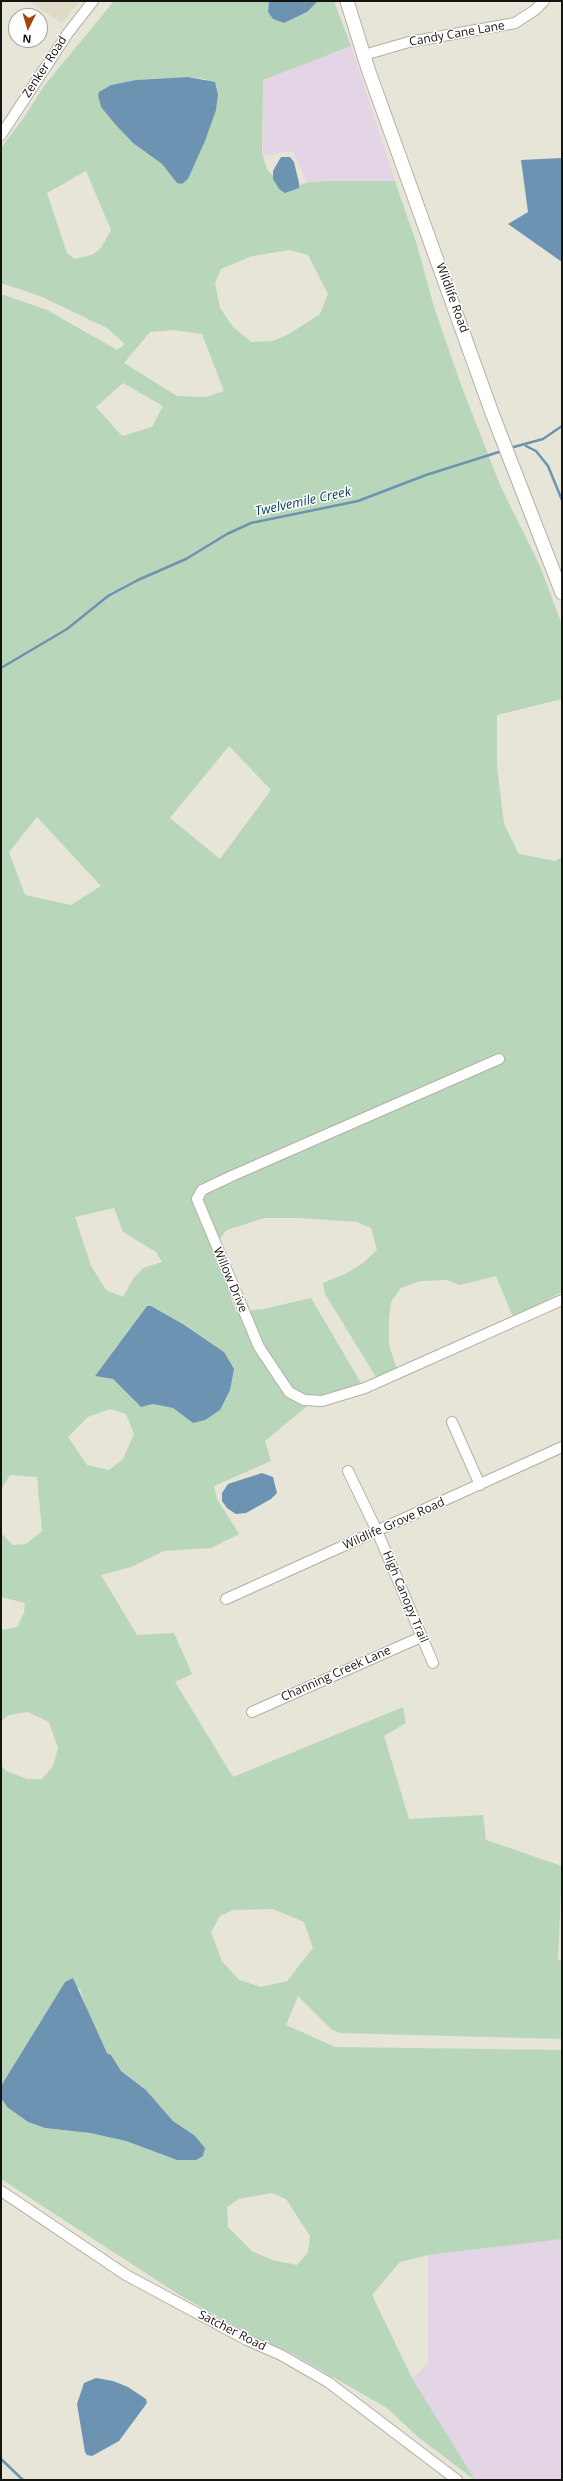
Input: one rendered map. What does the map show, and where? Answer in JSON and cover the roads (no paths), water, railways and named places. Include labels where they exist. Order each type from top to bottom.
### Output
[{"type":"street","name":"Zenker Road","points":[[1,135],[68,33],[93,1]]},
{"type":"street","name":"Wildlife Road","points":[[347,1],[364,55],[511,464],[562,593]]},
{"type":"street","name":"Candy Cane Lane","points":[[364,55],[409,42],[515,23],[535,10],[544,1]]},
{"type":"street","name":"Willow Drive","points":[[499,1059],[202,1190],[197,1199],[259,1347],[289,1392],[304,1400],[322,1401],[365,1388],[562,1300]]},
{"type":"street","points":[[452,1422],[480,1485]]},
{"type":"street","name":"Wildlife Grove Road","points":[[226,1599],[562,1447]]},
{"type":"street","name":"High Canopy Trail","points":[[348,1471],[377,1531],[421,1637],[433,1662]]},
{"type":"street","name":"Channing Creek Lane","points":[[252,1712],[421,1637]]},
{"type":"street","name":"Satcher Road","points":[[1,2191],[126,2275],[240,2336],[281,2355],[328,2382],[457,2480]]},
{"type":"water","points":[[269,1],[318,1],[307,12],[284,23],[273,19],[268,12]]},
{"type":"water","points":[[188,77],[215,82],[218,95],[216,110],[205,141],[188,179],[182,184],[177,183],[162,164],[133,143],[115,124],[101,107],[98,95],[99,92],[111,85],[136,80]]},
{"type":"water","points":[[281,157],[290,157],[294,162],[299,183],[299,188],[285,193],[279,189],[273,179],[273,171]]},
{"type":"water","points":[[562,158],[562,262],[508,224],[528,212],[521,160]]},
{"type":"water","points":[[147,1306],[151,1306],[183,1324],[224,1352],[234,1369],[230,1390],[220,1410],[205,1420],[193,1423],[173,1408],[153,1404],[141,1407],[113,1379],[95,1376]]},
{"type":"water","points":[[262,1473],[273,1477],[277,1493],[271,1499],[246,1513],[236,1514],[227,1508],[222,1501],[222,1493],[228,1484]]},
{"type":"water","points":[[73,1978],[107,2053],[111,2055],[121,2071],[146,2090],[173,2121],[194,2135],[205,2148],[203,2156],[196,2160],[177,2160],[126,2141],[90,2133],[45,2128],[28,2122],[7,2107],[1,2098],[1,2086],[65,1982]]},
{"type":"water","points":[[96,2378],[113,2381],[128,2387],[146,2399],[147,2403],[119,2441],[92,2456],[87,2455],[85,2452],[77,2404],[84,2383]]},
{"type":"waterway","name":"Twelvemile Creek","points":[[510,448],[543,439],[562,426]]},
{"type":"waterway","points":[[526,446],[536,451],[548,466],[562,500]]},
{"type":"waterway","name":"Twelvemile Creek","points":[[1,668],[67,629],[108,596],[138,580],[186,559],[227,534],[251,523],[358,501],[426,475],[502,451]]},
{"type":"waterway","points":[[1,2459],[23,2480]]}]
